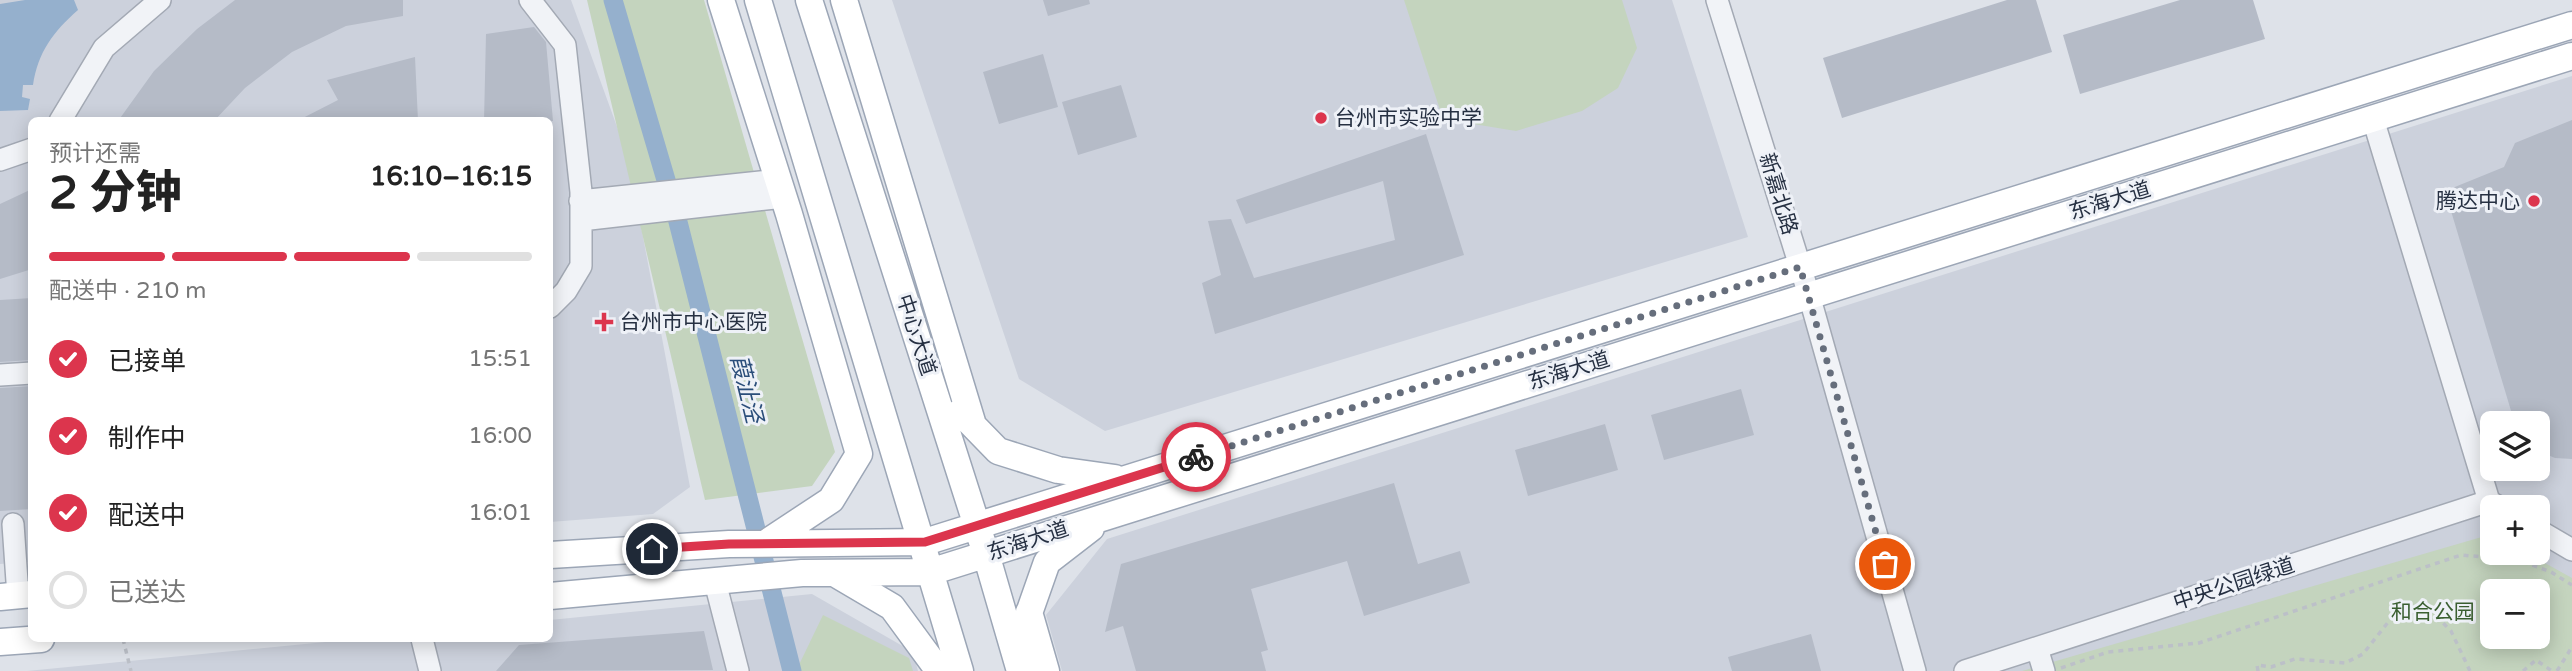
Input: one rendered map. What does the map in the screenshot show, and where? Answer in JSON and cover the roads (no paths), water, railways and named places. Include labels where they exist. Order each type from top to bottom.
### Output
[{"type":"main road","points":[[721,0],[781,188],[859,454],[831,500],[765,543]]},
{"type":"main road","points":[[758,0],[960,671]]},
{"type":"main road","name":"中心大道","points":[[809,0],[977,525],[1018,662]]},
{"type":"main road","points":[[844,0],[973,425]]},
{"type":"main road","name":"东海大道","points":[[553,555],[729,544],[922,542],[2572,25]]},
{"type":"main road","name":"东海大道","points":[[553,596],[802,573],[930,572],[2572,56]]},
{"type":"main road","points":[[803,148],[804,268]]},
{"type":"main road","points":[[869,186],[898,175]]},
{"type":"main road","points":[[919,343],[960,412],[998,451],[1058,470],[1124,479]]},
{"type":"main road","points":[[1018,662],[1029,612],[1047,562],[1079,535],[1120,512]]},
{"type":"main road","points":[[834,573],[892,607],[931,665]]},
{"type":"main road","points":[[1029,612],[1046,671]]},
{"type":"main road","points":[[0,642],[28,640]]},
{"type":"street","points":[[62,117],[104,48],[160,0]]},
{"type":"street","points":[[530,0],[565,45],[571,75],[581,210],[580,266],[566,291],[553,304]]},
{"type":"street","name":"新嘉北路","points":[[1717,0],[1809,295],[1915,671]]},
{"type":"street","points":[[2373,119],[2492,495]]},
{"type":"street","points":[[0,160],[28,150]]},
{"type":"street","points":[[581,210],[781,188]]},
{"type":"street","points":[[0,375],[28,373]]},
{"type":"street","name":"中央公园绿道","points":[[1965,671],[2480,509]]},
{"type":"street","points":[[15,524],[16,596]]},
{"type":"street","points":[[2550,537],[2572,551]]},
{"type":"street","points":[[715,582],[738,671]]},
{"type":"street","points":[[423,642],[430,671]]},
{"type":"street","points":[[2037,648],[2044,671]]},
{"type":"water","points":[[25,0],[74,0],[78,10],[48,43],[35,73],[33,85],[23,85],[22,97],[30,99],[28,110],[0,111],[0,4]]},
{"type":"waterway","name":"葭沚泾","points":[[613,0],[676,214],[792,671]]},
{"type":"place","name":"台州市实验中学","points":[[1321,118]]},
{"type":"place","name":"腾达中心","points":[[2534,201]]},
{"type":"place","name":"台州市中心医院","points":[[604,322]]},
{"type":"park label","name":"和合公园","points":[[2433,612]]}]
